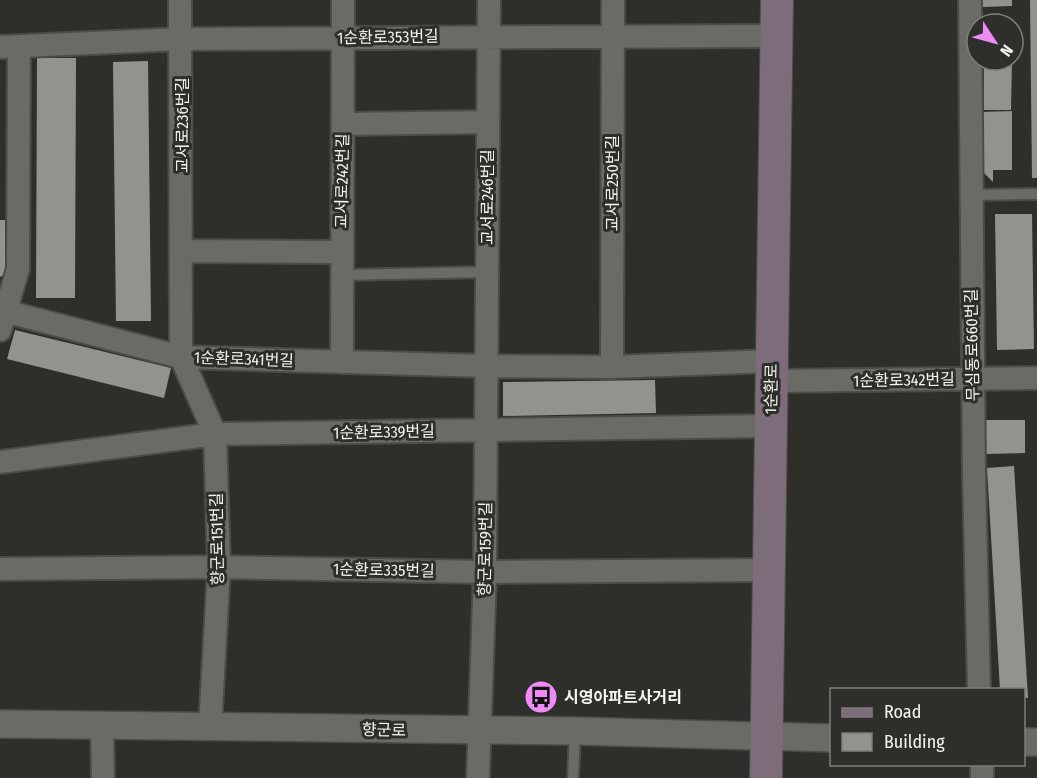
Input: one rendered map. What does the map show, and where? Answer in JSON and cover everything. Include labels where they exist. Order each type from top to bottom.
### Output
[{"type":"main road","name":"1순환로","points":[[766,778],[777,0]]},
{"type":"street","name":"교서로236번길","points":[[180,0],[182,39],[181,357]]},
{"type":"street","name":"교서로242번길","points":[[342,362],[344,0]]},
{"type":"street","name":"교서로246번길","points":[[487,366],[486,122],[489,0]]},
{"type":"street","name":"교서로250번길","points":[[612,367],[613,0]]},
{"type":"street","name":"무심동로660번길","points":[[970,0],[973,379],[979,688]]},
{"type":"street","name":"1순환로353번길","points":[[9,47],[182,39],[488,35],[776,36]]},
{"type":"street","points":[[2,312],[18,269],[9,47]]},
{"type":"street","points":[[343,124],[486,122]]},
{"type":"street","points":[[181,251],[341,252]]},
{"type":"street","name":"1순환로341번길","points":[[2,312],[181,357],[487,366],[612,367]]},
{"type":"street","name":"향군로151번길","points":[[181,357],[215,434],[219,567],[210,728]]},
{"type":"street","name":"향군로159번길","points":[[478,778],[485,572],[487,366]]},
{"type":"street","name":"1순환로342번길","points":[[612,367],[973,379],[1037,378]]},
{"type":"street","name":"1순환로339번길","points":[[0,462],[215,434],[771,426]]},
{"type":"street","name":"1순환로335번길","points":[[0,569],[219,567],[485,572],[768,570]]},
{"type":"street","name":"향군로","points":[[0,724],[575,731],[830,738]]},
{"type":"street","points":[[102,726],[103,778]]},
{"type":"lane","points":[[971,195],[1037,194]]},
{"type":"lane","points":[[341,275],[487,272]]},
{"type":"lane","points":[[573,778],[575,731]]},
{"type":"building","points":[[983,0],[1012,0],[1012,6],[983,7]]},
{"type":"building","points":[[1030,0],[1037,0],[1037,178],[1032,178]]},
{"type":"building","points":[[37,58],[76,58],[75,298],[36,298]]},
{"type":"building","points":[[148,61],[151,321],[116,321],[113,62]]},
{"type":"building","points":[[984,72],[1012,72],[1011,110],[984,110]]},
{"type":"building","points":[[1012,111],[1012,170],[993,170],[993,182],[980,169],[980,112]]},
{"type":"building","points":[[995,214],[1032,214],[1034,349],[997,350]]},
{"type":"building","points":[[0,220],[5,220],[5,274],[0,277]]},
{"type":"building","points":[[15,330],[171,368],[164,398],[7,359]]},
{"type":"building","points":[[655,380],[656,413],[503,416],[503,382]]},
{"type":"building","points":[[986,420],[1025,420],[1025,453],[986,454]]},
{"type":"building","points":[[1014,466],[1028,698],[1025,698],[1025,688],[1000,688],[987,468]]},
{"type":"place","name":"시영아파트사거리","points":[[541,697]]}]
